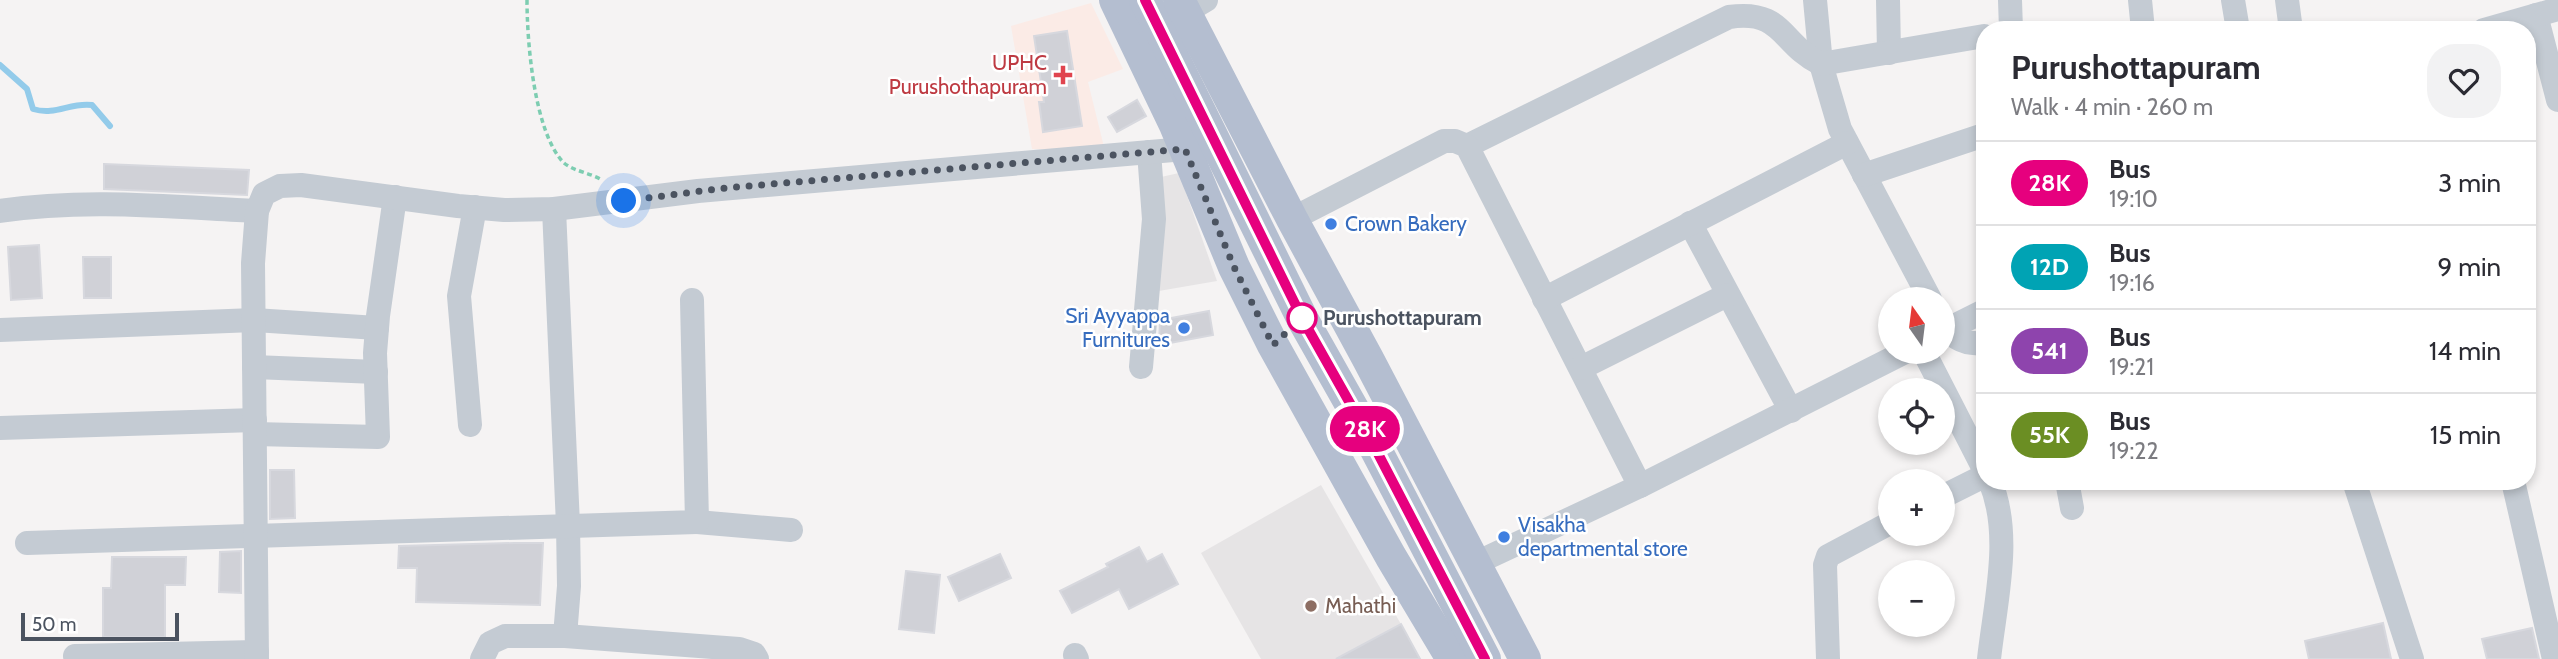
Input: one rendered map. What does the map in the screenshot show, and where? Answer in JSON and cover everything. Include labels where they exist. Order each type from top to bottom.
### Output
[{"type":"main road","points":[[1115,0],[1185,149],[1234,267],[1273,345],[1391,557],[1464,656]]},
{"type":"main road","points":[[1145,0],[1303,320],[1373,444],[1464,656]]},
{"type":"main road","points":[[1191,4],[1292,219],[1525,659]]},
{"type":"street","points":[[1815,0],[1821,64],[1833,110],[1847,143],[1924,287]]},
{"type":"street","points":[[1888,0],[1889,53]]},
{"type":"street","points":[[2010,0],[2011,21]]},
{"type":"street","points":[[2140,0],[2142,21]]},
{"type":"street","points":[[2233,0],[2236,21]]},
{"type":"street","points":[[2287,0],[2290,21]]},
{"type":"street","points":[[2516,21],[2547,12],[2558,100]]},
{"type":"street","points":[[1467,146],[1729,18],[1744,15],[1761,17],[1773,23],[1799,51],[1821,64],[1976,37]]},
{"type":"street","points":[[1864,175],[1976,138]]},
{"type":"street","points":[[1292,219],[1444,141],[1455,141],[1467,146],[1640,486]]},
{"type":"street","points":[[1544,299],[1847,143]]},
{"type":"street","points":[[75,656],[257,656],[253,263],[257,211],[264,194],[280,186],[301,185],[475,207],[554,209],[698,191],[1185,149]]},
{"type":"street","points":[[1141,367],[1154,219],[1149,152]]},
{"type":"street","points":[[0,428],[255,427],[378,437],[377,328],[395,197]]},
{"type":"street","points":[[0,211],[45,204],[87,204],[257,211]]},
{"type":"street","points":[[470,425],[459,296],[475,207]]},
{"type":"street","points":[[554,209],[568,525],[569,586],[565,636]]},
{"type":"street","points":[[1690,223],[1791,411]]},
{"type":"street","points":[[1581,368],[1727,295]]},
{"type":"street","points":[[692,300],[697,522]]},
{"type":"street","points":[[1955,323],[1976,314]]},
{"type":"street","points":[[0,330],[254,320],[377,328]]},
{"type":"street","points":[[1955,337],[1961,342],[1976,344]]},
{"type":"street","points":[[1476,563],[1640,486],[1882,364]]},
{"type":"street","points":[[1930,364],[1976,453]]},
{"type":"street","points":[[254,367],[376,372]]},
{"type":"street","points":[[1955,490],[1976,480]]},
{"type":"street","points":[[1989,659],[2000,559],[2000,514],[1993,490]]},
{"type":"street","points":[[2069,490],[2072,508]]},
{"type":"street","points":[[2357,490],[2412,659]]},
{"type":"street","points":[[2515,490],[2554,659]]},
{"type":"street","points":[[27,543],[697,522],[791,530]]},
{"type":"street","points":[[1828,659],[1825,565],[1828,556],[1878,529]]},
{"type":"street","points":[[1464,656],[1509,629]]},
{"type":"street","points":[[482,659],[490,643],[505,636],[565,636],[738,649],[754,654],[757,659]]},
{"type":"path","points":[[527,0],[527,37],[539,110],[553,145],[564,164],[600,178],[624,201]]},
{"type":"shaded area","name":"UPHC Purushothapuram","points":[[1091,3],[1123,69],[1088,82],[1105,151],[1032,149],[1011,26]]},
{"type":"shaded area","points":[[1179,173],[1217,281],[1153,292],[1161,177]]},
{"type":"shaded area","name":"Mahathi","points":[[1321,485],[1421,659],[1261,659],[1201,553]]},
{"type":"building","points":[[1067,31],[1082,126],[1043,132],[1039,102],[1044,102],[1034,36]]},
{"type":"building","points":[[1137,100],[1146,116],[1117,132],[1108,117]]},
{"type":"building","points":[[104,164],[249,170],[247,195],[104,189]]},
{"type":"building","points":[[39,245],[42,298],[11,300],[8,247]]},
{"type":"building","points":[[83,257],[111,257],[111,298],[84,298]]},
{"type":"building","name":"Sri Ayyappa Furnitures","points":[[1209,311],[1213,335],[1159,345],[1160,320]]},
{"type":"building","points":[[270,470],[294,470],[295,518],[270,519]]},
{"type":"building","points":[[543,543],[540,605],[416,602],[417,568],[398,568],[399,546]]},
{"type":"building","points":[[1139,547],[1147,562],[1162,554],[1178,584],[1129,609],[1119,589],[1072,613],[1060,591],[1108,567],[1106,564]]},
{"type":"building","points":[[241,551],[241,593],[219,592],[220,552]]},
{"type":"building","points":[[1000,554],[1011,578],[959,601],[948,577]]},
{"type":"building","points":[[112,557],[186,557],[185,585],[165,585],[165,637],[103,637],[103,588],[111,588]]},
{"type":"building","points":[[906,571],[940,575],[934,633],[899,629]]},
{"type":"building","points":[[2383,623],[2391,659],[2309,659],[2305,641]]},
{"type":"building","points":[[1401,624],[1420,659],[1336,659]]},
{"type":"building","points":[[2532,628],[2539,659],[2487,659],[2482,639]]},
{"type":"waterway","points":[[0,65],[27,89],[33,109],[49,111],[92,105],[110,126]]},
{"type":"bus line","name":"28K","points":[[1145,0],[1303,320],[1373,444],[1485,659]]},
{"type":"place","name":"UPHC Purushothapuram","points":[[1063,75]]},
{"type":"place","name":"Crown Bakery","points":[[1331,224]]},
{"type":"place","name":"Purushottapuram","points":[[1302,318]]},
{"type":"place","name":"Sri Ayyappa Furnitures","points":[[1184,328]]},
{"type":"place","name":"Visakha departmental store","points":[[1504,537]]},
{"type":"place","name":"Mahathi","points":[[1311,606]]},
{"type":"route","points":[[624,201],[725,188],[1185,149],[1234,267],[1273,345],[1302,318]]}]
